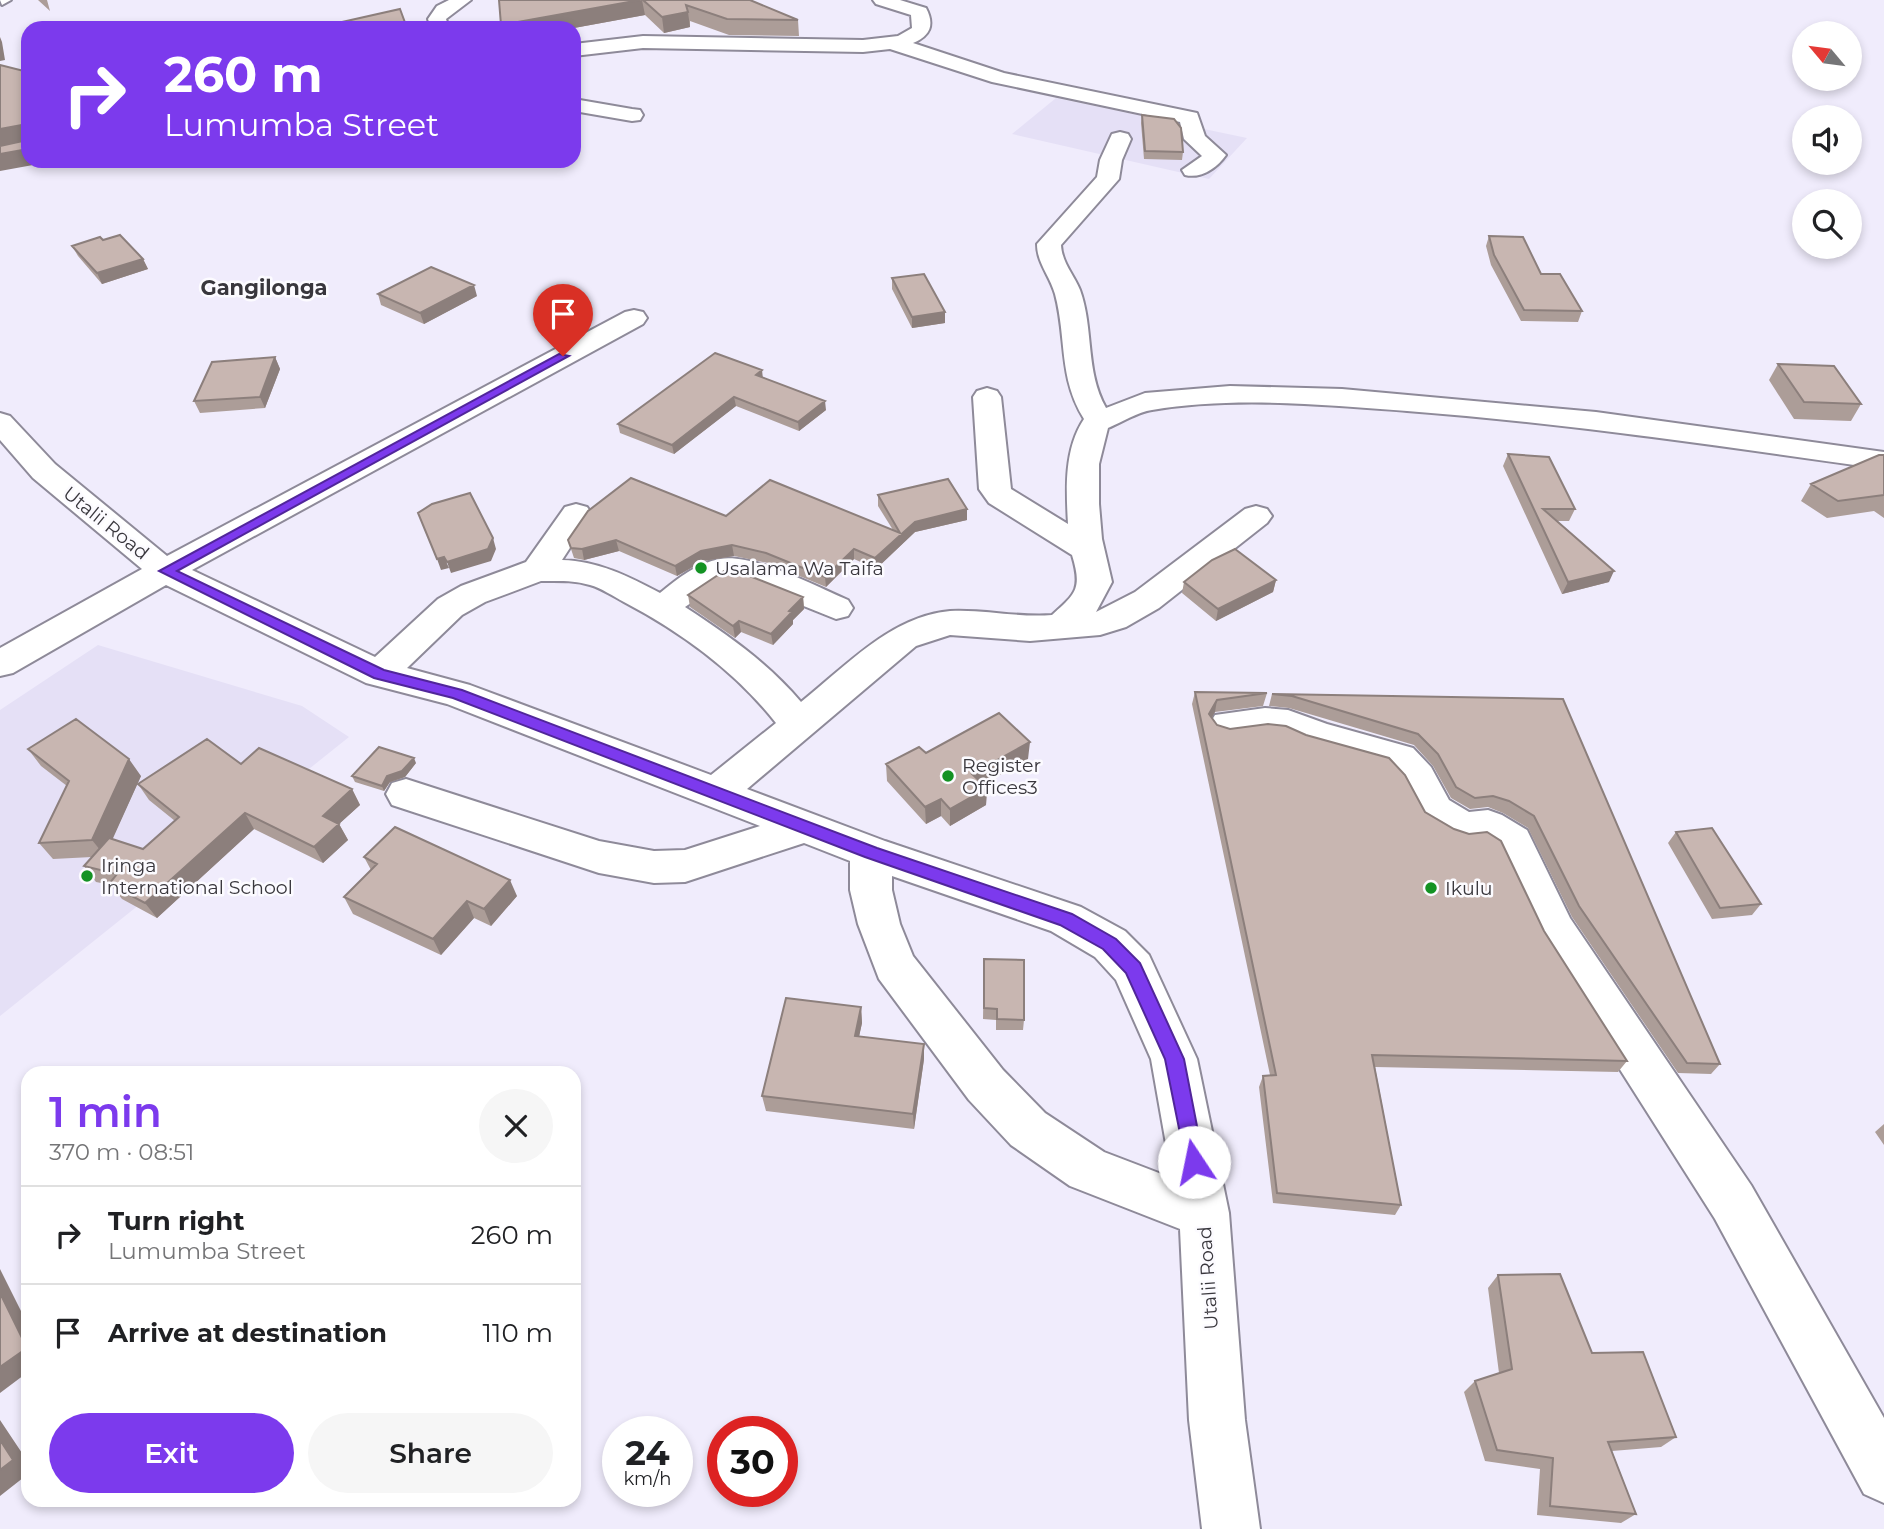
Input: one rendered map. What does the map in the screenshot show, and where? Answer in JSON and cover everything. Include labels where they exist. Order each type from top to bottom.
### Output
[{"type":"street","points":[[438,21],[444,10],[462,0]]},
{"type":"street","points":[[581,49],[643,42],[777,46],[892,43],[917,34],[923,19],[913,8],[882,0]]},
{"type":"street","points":[[892,43],[999,78],[1189,118],[1195,139],[1215,155],[1212,160],[1193,170]]},
{"type":"street","points":[[581,106],[632,115]]},
{"type":"street","points":[[1099,419],[1083,396],[1068,293],[1055,269],[1049,253],[1049,244],[1108,179],[1111,160],[1120,139]]},
{"type":"street","points":[[0,664],[166,571],[634,318]]},
{"type":"street","points":[[1061,627],[1094,589],[1096,579],[1088,550],[1084,484],[1086,443],[1099,419],[1129,407],[1170,399],[1336,396],[1447,404],[1644,426],[1876,459]]},
{"type":"street","points":[[988,397],[995,489],[999,496],[1088,550]]},
{"type":"street","name":"Utalii Road","points":[[0,422],[44,471],[166,571],[379,674],[457,694],[871,852],[1066,919],[1110,944],[1133,968],[1174,1059],[1204,1213],[1217,1420],[1231,1529]]},
{"type":"street","points":[[538,570],[576,514]]},
{"type":"street","points":[[718,792],[904,638],[924,629],[950,623],[1030,629],[1100,623],[1147,600],[1256,516]]},
{"type":"street","points":[[662,607],[711,573],[726,568],[766,579],[836,608]]},
{"type":"street","points":[[379,674],[450,607],[495,584],[538,570],[576,571],[603,577],[662,607],[718,646],[767,686],[798,724]]},
{"type":"street","points":[[1228,725],[1265,720],[1288,723],[1316,735],[1399,758],[1417,777],[1435,811],[1463,828],[1488,826],[1513,841],[1555,929],[1733,1202],[1884,1474]]},
{"type":"street","points":[[406,794],[599,857],[654,867],[685,866],[804,827]]},
{"type":"street","points":[[871,852],[871,890],[879,924],[895,966],[986,1086],[1028,1129],[1087,1169],[1142,1192],[1204,1213]]},
{"type":"shaded area","points":[[1056,98],[1247,138],[1209,179],[1012,134]]},
{"type":"shaded area","name":"Iringa International School","points":[[98,645],[302,706],[349,737],[0,1016],[0,710]]},
{"type":"building","points":[[499,0],[640,0],[523,21],[501,21]]},
{"type":"building","points":[[643,0],[750,0],[798,20],[727,19],[686,5],[688,12],[662,17]]},
{"type":"building","points":[[400,9],[404,21],[346,21]]},
{"type":"building","points":[[0,65],[21,70],[21,125],[0,129]]},
{"type":"building","points":[[1142,115],[1174,119],[1181,128],[1183,152],[1145,151]]},
{"type":"building","points":[[21,141],[21,150],[0,154],[0,146]]},
{"type":"building","points":[[120,235],[143,259],[97,273],[72,246],[100,237],[103,240]]},
{"type":"building","points":[[1489,236],[1523,237],[1541,274],[1560,274],[1582,311],[1524,310],[1494,255]]},
{"type":"building","points":[[431,267],[474,285],[420,313],[378,294]]},
{"type":"building","points":[[924,274],[945,312],[912,317],[892,278]]},
{"type":"building","points":[[715,353],[762,370],[756,375],[825,401],[798,422],[734,397],[672,445],[618,424]]},
{"type":"building","points":[[275,357],[260,397],[194,401],[212,362]]},
{"type":"building","points":[[1778,364],[1834,366],[1861,404],[1804,402]]},
{"type":"building","points":[[1508,454],[1549,457],[1575,509],[1543,509],[1614,571],[1568,582]]},
{"type":"building","points":[[1884,455],[1884,495],[1838,501],[1811,484]]},
{"type":"building","points":[[631,478],[726,516],[770,480],[900,533],[878,495],[948,479],[967,509],[915,522],[875,558],[854,549],[825,577],[766,553],[732,545],[701,551],[675,566],[616,540],[582,549],[571,548],[568,540],[588,511]]},
{"type":"building","points":[[470,493],[493,538],[488,549],[447,562],[444,557],[437,559],[418,513],[432,504]]},
{"type":"building","points":[[1235,549],[1276,580],[1218,609],[1184,582],[1212,560]]},
{"type":"building","points":[[724,571],[747,575],[803,597],[771,634],[739,621],[733,626],[688,595]]},
{"type":"building","name":"Ikulu","points":[[1195,692],[1267,693],[1217,700],[1209,714],[1217,725],[1230,729],[1268,724],[1286,726],[1306,735],[1389,758],[1405,775],[1425,812],[1454,829],[1469,834],[1487,832],[1501,841],[1544,931],[1627,1061],[1372,1055],[1401,1205],[1277,1193],[1263,1076],[1276,1075]]},
{"type":"building","points":[[1272,694],[1563,699],[1720,1064],[1687,1063],[1579,906],[1534,816],[1509,801],[1493,796],[1475,798],[1456,787],[1438,754],[1418,734],[1292,696]]},
{"type":"building","points":[[999,713],[1030,742],[972,774],[987,788],[950,809],[941,799],[925,807],[886,764],[919,747],[926,753]]},
{"type":"building","points":[[76,719],[129,759],[92,840],[39,843],[69,781],[28,749]]},
{"type":"building","points":[[207,739],[241,764],[259,748],[352,789],[323,816],[339,824],[314,847],[245,813],[145,903],[109,884],[117,874],[84,866],[109,838],[143,849],[179,817],[138,784]]},
{"type":"building","points":[[379,747],[414,758],[402,771],[387,776],[382,786],[352,776]]},
{"type":"building","points":[[395,827],[510,880],[484,909],[467,901],[433,939],[344,897],[377,864],[364,857]]},
{"type":"building","points":[[1712,828],[1761,904],[1720,908],[1676,832]]},
{"type":"building","points":[[984,959],[1024,960],[1024,1020],[997,1019],[997,1009],[984,1008]]},
{"type":"building","points":[[786,998],[861,1007],[855,1036],[924,1044],[913,1114],[762,1096]]},
{"type":"building","points":[[1560,1274],[1592,1353],[1643,1352],[1676,1437],[1608,1442],[1636,1514],[1550,1506],[1553,1458],[1497,1450],[1475,1381],[1512,1369],[1498,1275]]},
{"type":"building","points":[[0,1293],[21,1336],[21,1352],[0,1367]]},
{"type":"building","points":[[0,1440],[13,1460],[0,1470]]},
{"type":"place","name":"Usalama Wa Taifa","points":[[701,568]]},
{"type":"place","name":"Register Offices3","points":[[948,776]]},
{"type":"place","name":"Iringa International School","points":[[87,876]]},
{"type":"place","name":"Ikulu","points":[[1431,888]]},
{"type":"district","name":"Gangilonga","points":[[264,287]]},
{"type":"route","points":[[563,356],[166,571],[379,674],[457,694],[871,852],[1066,919],[1110,944],[1133,968],[1174,1059],[1194,1162]]}]
